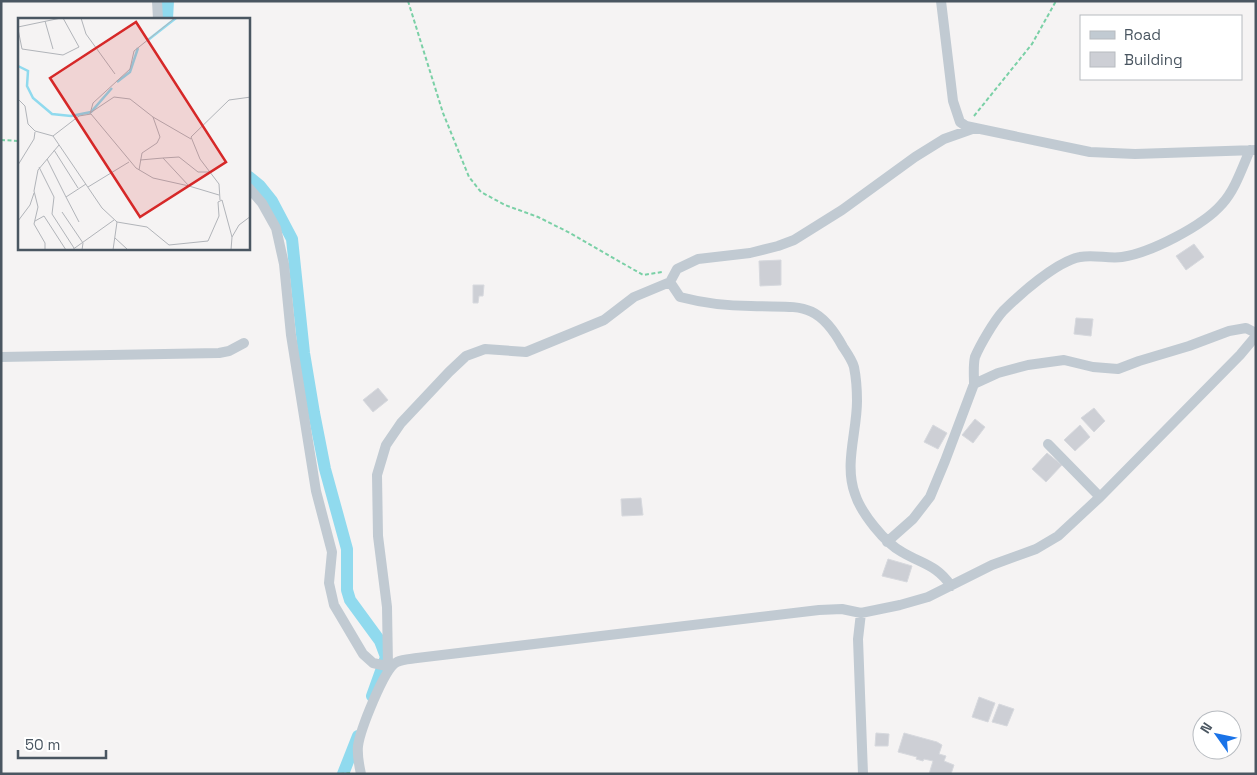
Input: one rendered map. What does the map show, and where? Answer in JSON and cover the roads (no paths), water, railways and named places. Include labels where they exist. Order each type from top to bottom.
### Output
[{"type":"street","points":[[157,1],[158,18]]},
{"type":"street","points":[[941,1],[953,101],[960,122],[970,127],[1090,152],[1135,154],[1253,150]]},
{"type":"street","points":[[361,774],[358,760],[358,745],[362,730],[388,666],[387,607],[378,536],[377,476],[386,444],[402,423],[449,372],[466,356],[485,349],[526,352],[604,320],[634,297],[670,282],[676,269],[698,259],[750,253],[794,240],[842,210],[915,156],[944,139],[970,127]]},
{"type":"street","points":[[887,542],[913,520],[930,497],[974,384],[975,358],[1002,312],[1035,283],[1062,264],[1080,257],[1120,258],[1144,252],[1204,219],[1222,204],[1253,150]]},
{"type":"street","points":[[250,189],[262,203],[276,228],[284,264],[291,335],[316,491],[332,552],[329,583],[334,605],[362,654],[373,663],[388,666],[398,661],[417,658],[820,610],[842,609],[861,614],[928,597],[992,565],[1036,549],[1058,536],[1100,497],[1240,355],[1256,335],[1246,328],[1229,331],[1190,346],[1139,360],[1118,369],[1093,367],[1064,360],[1028,365],[998,373],[974,384]]},
{"type":"street","points":[[670,282],[680,297],[697,301],[752,306],[805,308],[824,320],[836,334],[854,366],[857,401],[850,474],[855,495],[864,511],[887,542],[938,571],[951,586]]},
{"type":"street","points":[[1,357],[219,354],[244,343]]},
{"type":"street","points":[[1048,444],[1100,497]]},
{"type":"street","points":[[861,614],[858,639],[863,774]]},
{"type":"waterway","points":[[167,18],[168,1]]},
{"type":"waterway","points":[[250,178],[260,186],[272,201],[292,239],[304,353],[314,413],[325,469],[347,549],[347,590],[350,600],[380,641],[386,657],[372,696]]},
{"type":"waterway","points":[[343,774],[358,736]]}]
